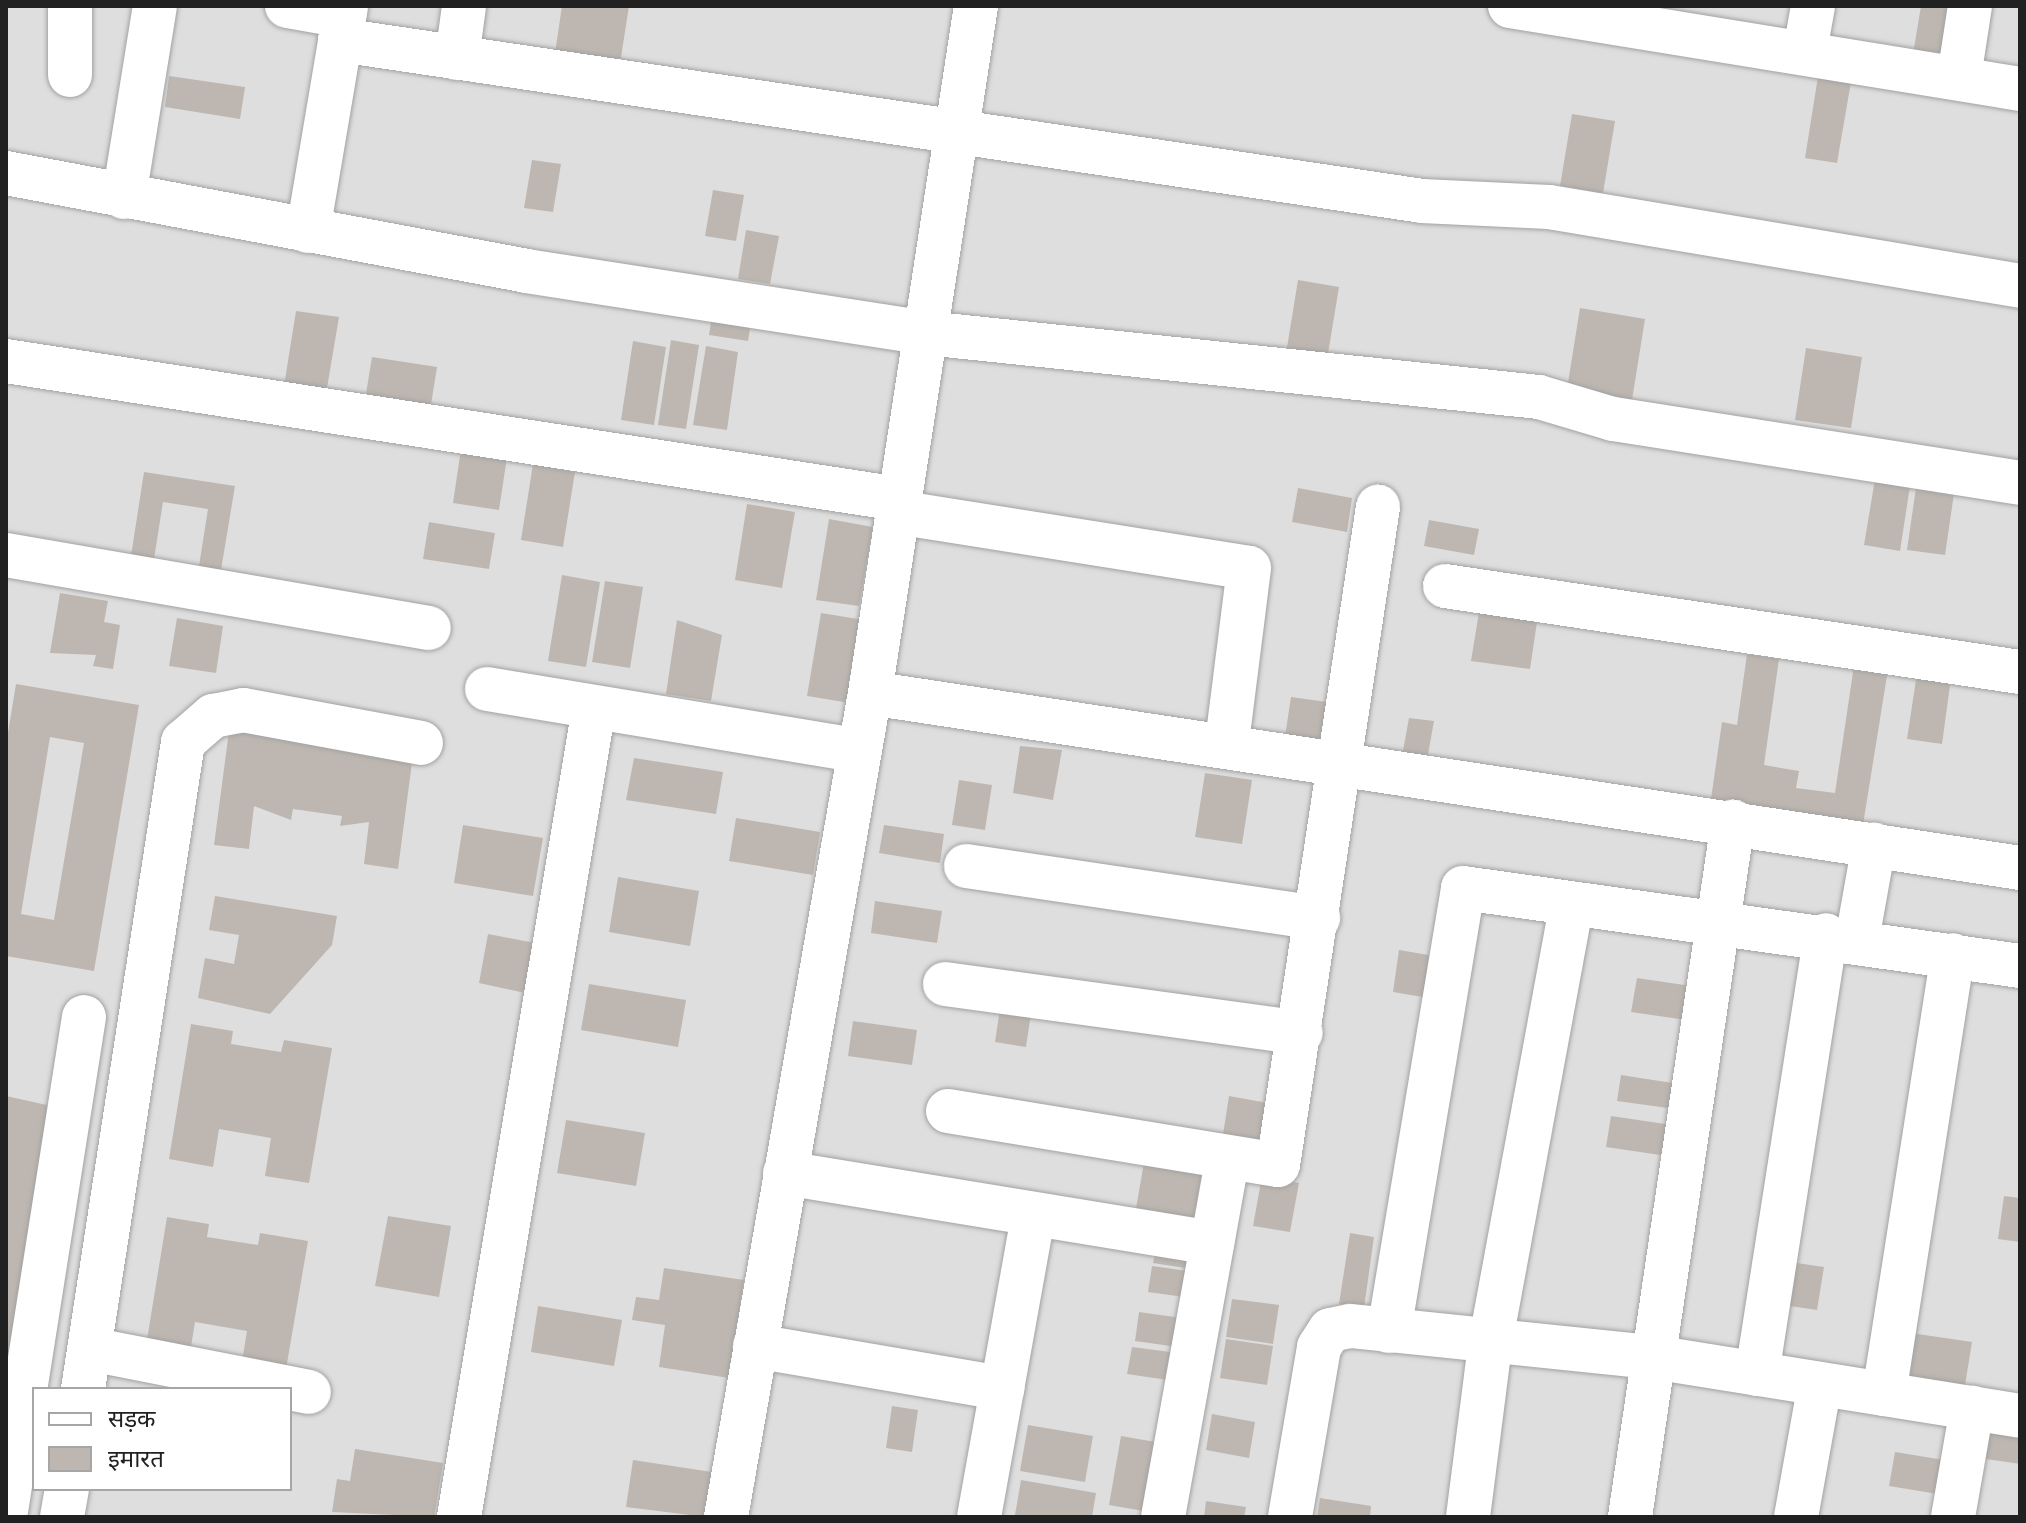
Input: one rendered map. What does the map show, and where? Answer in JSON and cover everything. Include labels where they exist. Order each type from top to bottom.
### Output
[{"type":"street","points":[[70,6],[70,75]]},
{"type":"street","points":[[124,197],[155,6]]},
{"type":"street","points":[[287,6],[457,58],[1422,201],[1549,207],[2020,286]]},
{"type":"street","points":[[457,58],[464,6]]},
{"type":"street","points":[[726,1517],[856,750],[870,693],[976,6]]},
{"type":"street","points":[[1510,6],[1698,19],[1805,51],[2020,89]]},
{"type":"street","points":[[1805,51],[1813,6]]},
{"type":"street","points":[[1959,77],[1970,6]]},
{"type":"street","points":[[308,231],[344,21]]},
{"type":"street","points":[[6,173],[308,231],[926,333],[1539,397],[1613,419],[2020,483]]},
{"type":"street","points":[[6,361],[897,505],[1249,568],[1227,743]]},
{"type":"street","points":[[948,1111],[1227,1161],[1278,1165],[1301,1033],[1378,507]]},
{"type":"street","points":[[6,555],[429,628]]},
{"type":"street","points":[[1445,586],[2020,672]]},
{"type":"street","points":[[487,689],[856,750]]},
{"type":"street","points":[[870,693],[1227,743],[2020,868]]},
{"type":"street","points":[[459,1517],[594,708]]},
{"type":"street","points":[[261,1387],[87,1369],[183,742],[213,716],[243,710],[421,743]]},
{"type":"street","points":[[1630,1517],[1659,1358],[1733,822]]},
{"type":"street","points":[[1757,1374],[1842,938],[1874,845]]},
{"type":"street","points":[[966,866],[1318,918]]},
{"type":"street","points":[[1389,1331],[1463,888],[1571,906],[1842,938],[2020,966]]},
{"type":"street","points":[[1468,1517],[1490,1345],[1571,906]]},
{"type":"street","points":[[1884,1394],[1953,955]]},
{"type":"street","points":[[945,984],[1301,1033]]},
{"type":"street","points":[[6,1511],[84,1017]]},
{"type":"street","points":[[1163,1517],[1227,1161]]},
{"type":"street","points":[[785,1173],[1212,1243]]},
{"type":"street","points":[[979,1517],[1033,1216]]},
{"type":"street","points":[[1290,1517],[1319,1347],[1340,1328],[1389,1331],[1490,1345],[1659,1358],[2020,1416]]},
{"type":"street","points":[[755,1346],[1002,1388]]},
{"type":"street","points":[[1796,1517],[1820,1384]]},
{"type":"street","points":[[292,1390],[309,1392]]},
{"type":"street","points":[[1953,1517],[1972,1408]]},
{"type":"street","points":[[62,1517],[67,1491]]},
{"type":"shaded area","points":[[6,6],[2020,6],[2020,1517],[6,1517]]},
{"type":"building","points":[[562,6],[629,6],[619,70],[554,60]]},
{"type":"building","points":[[1921,6],[1965,6],[1955,66],[1912,60]]},
{"type":"building","points":[[1819,70],[1852,76],[1837,163],[1805,158]]},
{"type":"building","points":[[169,76],[245,87],[240,119],[165,107]]},
{"type":"building","points":[[1572,114],[1615,121],[1603,193],[1560,186]]},
{"type":"building","points":[[532,160],[561,164],[553,212],[524,208]]},
{"type":"building","points":[[713,190],[744,195],[736,241],[705,236]]},
{"type":"building","points":[[746,230],[779,236],[770,284],[738,279]]},
{"type":"building","points":[[1298,280],[1339,287],[1326,366],[1285,360]]},
{"type":"building","points":[[714,302],[753,309],[748,341],[709,335]]},
{"type":"building","points":[[1580,308],[1645,319],[1632,400],[1567,389]]},
{"type":"building","points":[[296,311],[339,317],[326,394],[284,386]]},
{"type":"building","points":[[671,340],[699,345],[686,429],[658,425]]},
{"type":"building","points":[[633,341],[666,347],[654,425],[621,420]]},
{"type":"building","points":[[706,346],[738,352],[727,430],[693,425]]},
{"type":"building","points":[[1806,348],[1862,357],[1851,428],[1795,420]]},
{"type":"building","points":[[372,357],[437,367],[429,417],[364,406]]},
{"type":"building","points":[[461,449],[507,457],[499,510],[453,503]]},
{"type":"building","points":[[533,464],[575,472],[563,547],[521,540]]},
{"type":"building","points":[[1877,467],[1912,473],[1900,551],[1864,545]]},
{"type":"building","points":[[144,472],[235,486],[221,570],[199,566],[208,509],[163,502],[154,559],[131,556]]},
{"type":"building","points":[[1918,474],[1956,480],[1945,555],[1907,550]]},
{"type":"building","points":[[1298,488],[1352,498],[1347,532],[1292,522]]},
{"type":"building","points":[[747,504],[795,512],[782,588],[735,580]]},
{"type":"building","points":[[829,519],[873,527],[859,606],[816,600]]},
{"type":"building","points":[[1429,520],[1479,529],[1474,555],[1424,546]]},
{"type":"building","points":[[429,522],[495,533],[489,569],[423,559]]},
{"type":"building","points":[[562,575],[600,582],[586,667],[548,661]]},
{"type":"building","points":[[605,581],[643,587],[630,668],[592,662]]},
{"type":"building","points":[[60,593],[108,601],[104,622],[120,625],[113,669],[93,666],[96,655],[50,653]]},
{"type":"building","points":[[1480,606],[1538,615],[1530,669],[1471,661]]},
{"type":"building","points":[[821,613],[864,620],[850,703],[807,696]]},
{"type":"building","points":[[177,618],[223,626],[216,673],[169,666]]},
{"type":"building","points":[[677,620],[722,635],[711,701],[666,694]]},
{"type":"building","points":[[1856,652],[1890,657],[1862,831],[1709,813],[1722,722],[1737,725],[1747,654],[1779,659],[1764,765],[1799,771],[1796,788],[1835,793]]},
{"type":"building","points":[[1917,673],[1951,678],[1942,744],[1907,739]]},
{"type":"building","points":[[16,684],[139,705],[94,971],[6,956],[6,745]],"holes":[[[50,737],[84,743],[54,920],[21,914]]]},
{"type":"building","points":[[1291,697],[1341,704],[1334,750],[1284,743]]},
{"type":"building","points":[[1409,718],[1434,721],[1427,760],[1402,756]]},
{"type":"building","points":[[229,731],[413,755],[398,869],[364,864],[369,822],[340,826],[342,816],[293,809],[291,820],[254,806],[249,849],[214,845]]},
{"type":"building","points":[[1020,746],[1062,750],[1053,800],[1013,793]]},
{"type":"building","points":[[634,758],[723,772],[716,814],[626,800]]},
{"type":"building","points":[[1205,773],[1252,780],[1242,844],[1195,837]]},
{"type":"building","points":[[959,780],[992,785],[985,830],[952,825]]},
{"type":"building","points":[[736,818],[820,832],[813,875],[729,861]]},
{"type":"building","points":[[463,825],[543,838],[533,896],[454,883]]},
{"type":"building","points":[[884,825],[944,834],[940,863],[879,853]]},
{"type":"building","points":[[618,877],[699,891],[690,946],[609,932]]},
{"type":"building","points":[[215,896],[337,916],[332,945],[270,1014],[198,998],[205,958],[234,964],[239,935],[209,930]]},
{"type":"building","points":[[875,901],[942,911],[937,943],[871,933]]},
{"type":"building","points":[[488,934],[535,943],[525,993],[479,983]]},
{"type":"building","points":[[1399,950],[1446,958],[1440,1000],[1393,992]]},
{"type":"building","points":[[1637,978],[1698,987],[1693,1021],[1631,1012]]},
{"type":"building","points":[[589,984],[686,1000],[678,1047],[581,1030]]},
{"type":"building","points":[[1002,995],[1033,1000],[1026,1047],[995,1042]]},
{"type":"building","points":[[853,1021],[917,1030],[912,1065],[848,1056]]},
{"type":"building","points":[[191,1024],[233,1031],[231,1044],[281,1052],[284,1040],[332,1048],[309,1183],[265,1176],[271,1138],[219,1129],[213,1167],[169,1159]]},
{"type":"building","points":[[1621,1075],[1679,1084],[1675,1109],[1617,1101]]},
{"type":"building","points":[[6,1096],[56,1107],[6,1395]]},
{"type":"building","points":[[1229,1096],[1279,1105],[1272,1149],[1222,1141]]},
{"type":"building","points":[[1611,1116],[1672,1125],[1667,1156],[1606,1147]]},
{"type":"building","points":[[566,1120],[645,1133],[636,1186],[557,1173]]},
{"type":"building","points":[[1146,1151],[1204,1161],[1193,1224],[1135,1214]]},
{"type":"building","points":[[1262,1176],[1299,1183],[1290,1232],[1253,1226]]},
{"type":"building","points":[[2004,1196],[2020,1198],[2020,1242],[1998,1239]]},
{"type":"building","points":[[388,1216],[451,1226],[439,1297],[375,1286]]},
{"type":"building","points":[[167,1217],[209,1224],[207,1237],[258,1245],[260,1233],[308,1241],[285,1375],[241,1368],[247,1331],[195,1322],[189,1359],[145,1352]]},
{"type":"building","points":[[1350,1233],[1374,1237],[1364,1308],[1339,1304]]},
{"type":"building","points":[[1157,1243],[1201,1249],[1198,1270],[1153,1263]]},
{"type":"building","points":[[1783,1261],[1824,1267],[1817,1310],[1776,1304]]},
{"type":"building","points":[[1152,1266],[1202,1273],[1198,1299],[1148,1292]]},
{"type":"building","points":[[664,1268],[744,1280],[729,1378],[659,1367],[665,1325],[632,1320],[636,1297],[659,1300]]},
{"type":"building","points":[[1232,1299],[1279,1305],[1273,1344],[1226,1337]]},
{"type":"building","points":[[538,1306],[622,1320],[614,1366],[531,1352]]},
{"type":"building","points":[[1139,1312],[1189,1319],[1185,1348],[1135,1341]]},
{"type":"building","points":[[1904,1332],[1972,1342],[1962,1404],[1895,1391]]},
{"type":"building","points":[[1226,1339],[1273,1346],[1267,1385],[1220,1378]]},
{"type":"building","points":[[1132,1347],[1185,1354],[1181,1382],[1127,1374]]},
{"type":"building","points":[[892,1406],[918,1410],[912,1452],[886,1448]]},
{"type":"building","points":[[1212,1414],[1255,1422],[1249,1458],[1206,1450]]},
{"type":"building","points":[[1028,1425],[1093,1436],[1085,1482],[1020,1471]]},
{"type":"building","points":[[1978,1427],[2020,1433],[2020,1464],[1973,1457]]},
{"type":"building","points":[[1121,1436],[1167,1444],[1155,1513],[1109,1505]]},
{"type":"building","points":[[355,1449],[443,1463],[434,1517],[332,1512],[337,1479],[350,1481]]},
{"type":"building","points":[[1895,1452],[1956,1462],[1950,1496],[1889,1486]]},
{"type":"building","points":[[633,1460],[712,1472],[706,1517],[626,1507]]},
{"type":"building","points":[[1021,1480],[1096,1493],[1092,1517],[1015,1515]]},
{"type":"building","points":[[1320,1498],[1371,1506],[1370,1517],[1317,1517]]},
{"type":"building","points":[[1206,1501],[1246,1507],[1244,1517],[1204,1517]]}]
